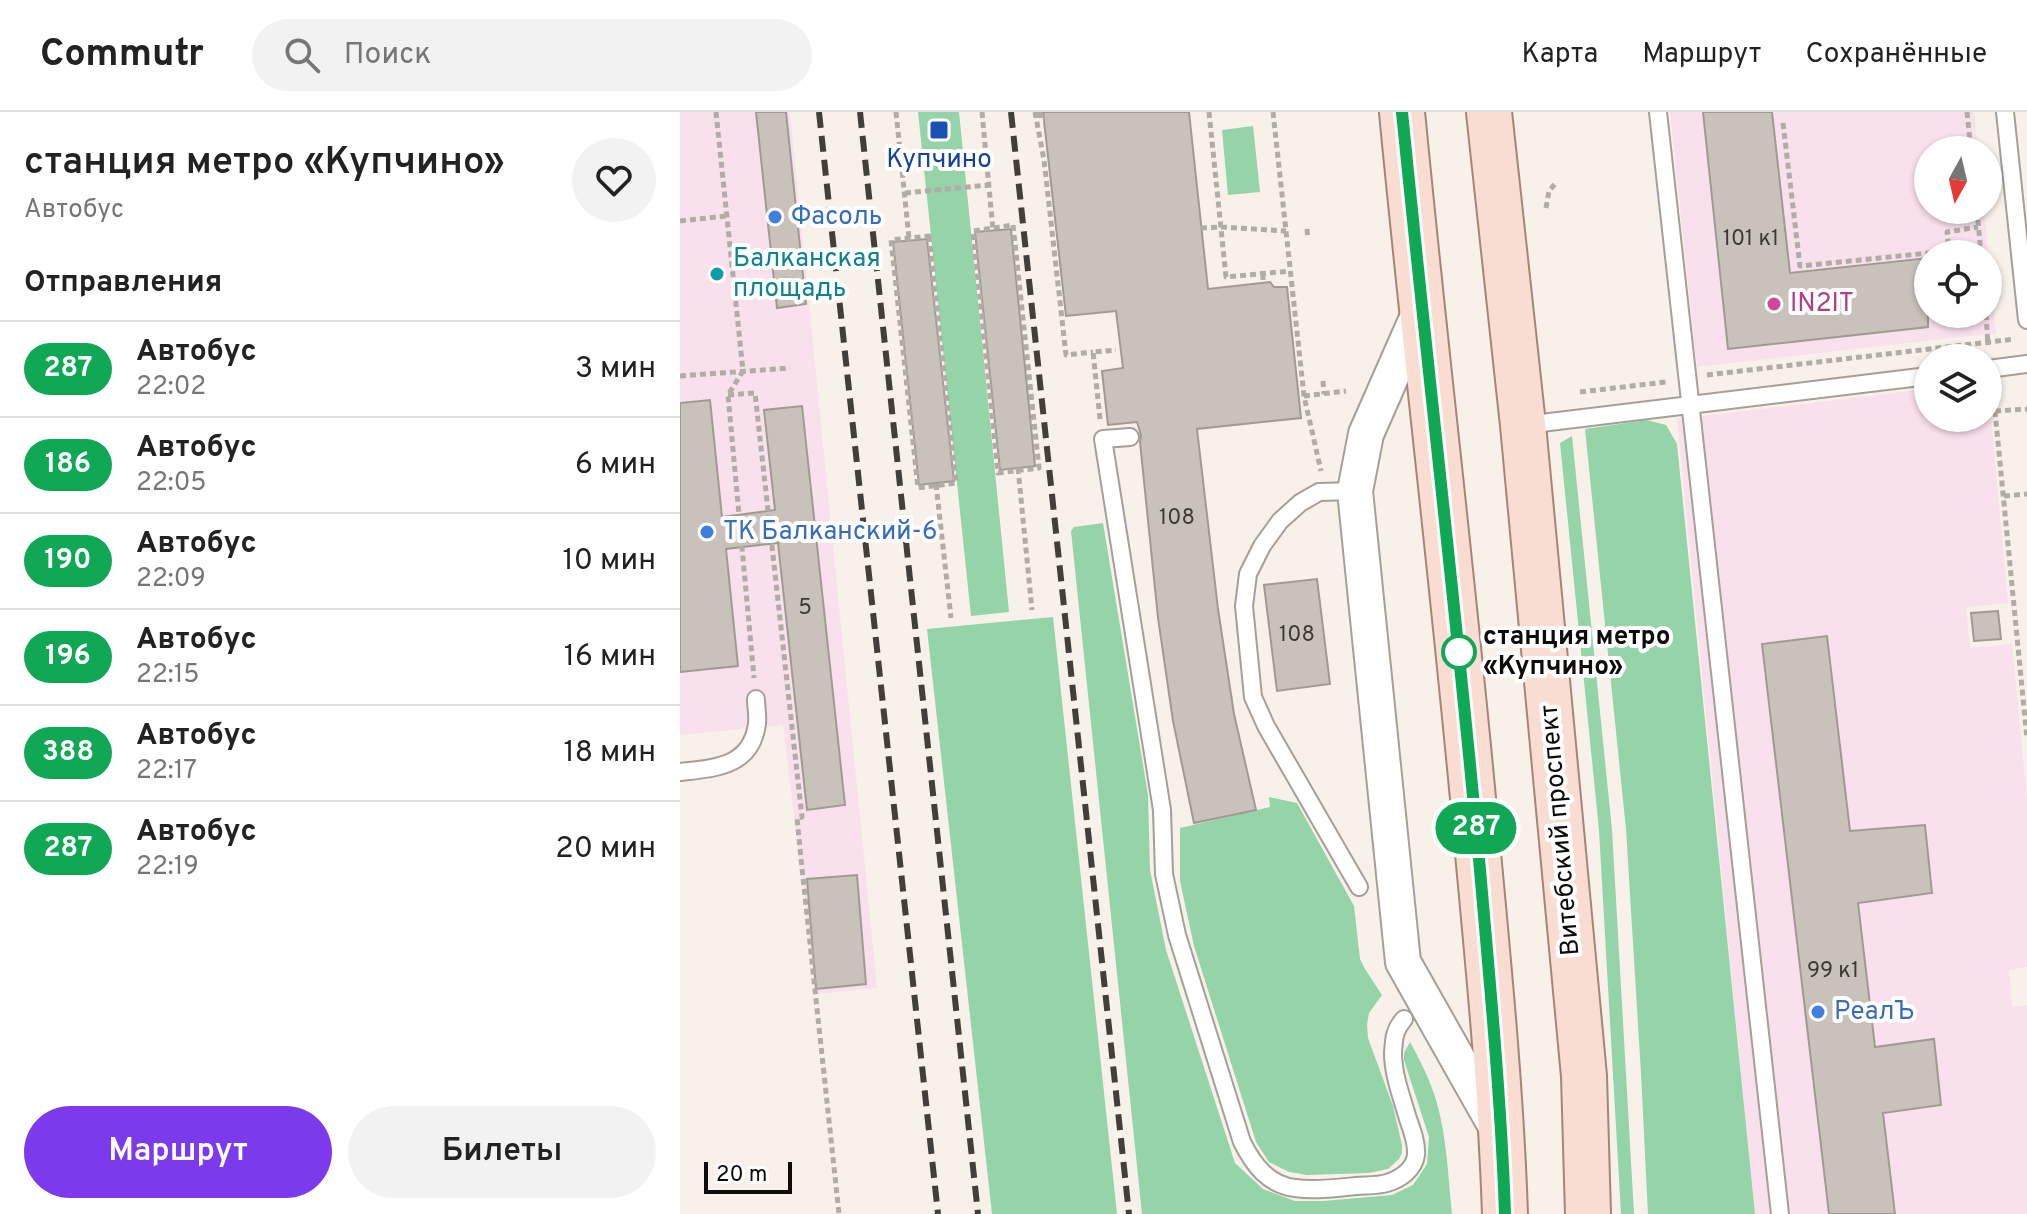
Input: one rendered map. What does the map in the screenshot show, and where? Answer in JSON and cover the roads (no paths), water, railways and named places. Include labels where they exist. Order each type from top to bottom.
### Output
[{"type":"main road","points":[[1402,112],[1464,694],[1498,1069],[1505,1214]]},
{"type":"main road","name":"Витебский проспект","points":[[1489,112],[1523,425],[1584,1076],[1588,1214]]},
{"type":"street","points":[[1421,309],[1366,434],[1355,491],[1403,962],[1503,1138]]},
{"type":"lane","points":[[1658,112],[1780,1214]]},
{"type":"lane","points":[[2005,112],[2027,320]]},
{"type":"lane","points":[[2002,367],[2027,364]]},
{"type":"lane","points":[[1523,425],[1914,378]]},
{"type":"lane","points":[[1130,437],[1103,439],[1162,810],[1164,874],[1177,935],[1242,1142],[1252,1162],[1265,1175],[1294,1188],[1328,1188],[1384,1184],[1411,1169],[1416,1155],[1415,1139],[1393,1060],[1394,1036],[1404,1019]]},
{"type":"lane","points":[[1355,491],[1319,492],[1300,503],[1280,521],[1262,546],[1248,574],[1244,606],[1253,697],[1266,726],[1359,887]]},
{"type":"lane","points":[[680,772],[722,767],[738,759],[750,745],[754,734],[757,724],[756,699]]},
{"type":"railway","points":[[819,112],[938,1214]]},
{"type":"railway","points":[[860,112],[978,1214]]},
{"type":"railway","points":[[1011,112],[1129,1214]]},
{"type":"place","name":"Купчино","points":[[939,130]]},
{"type":"place","name":"Фасоль","points":[[775,217]]},
{"type":"place","name":"Балканская площадь","points":[[717,274]]},
{"type":"place","name":"IN2IT","points":[[1774,304]]},
{"type":"place","name":"ТК Балканский-6","points":[[707,532]]},
{"type":"place","name":"станция метро «Купчино»","points":[[1459,652]]},
{"type":"place","name":"РеалЪ","points":[[1818,1012]]}]
